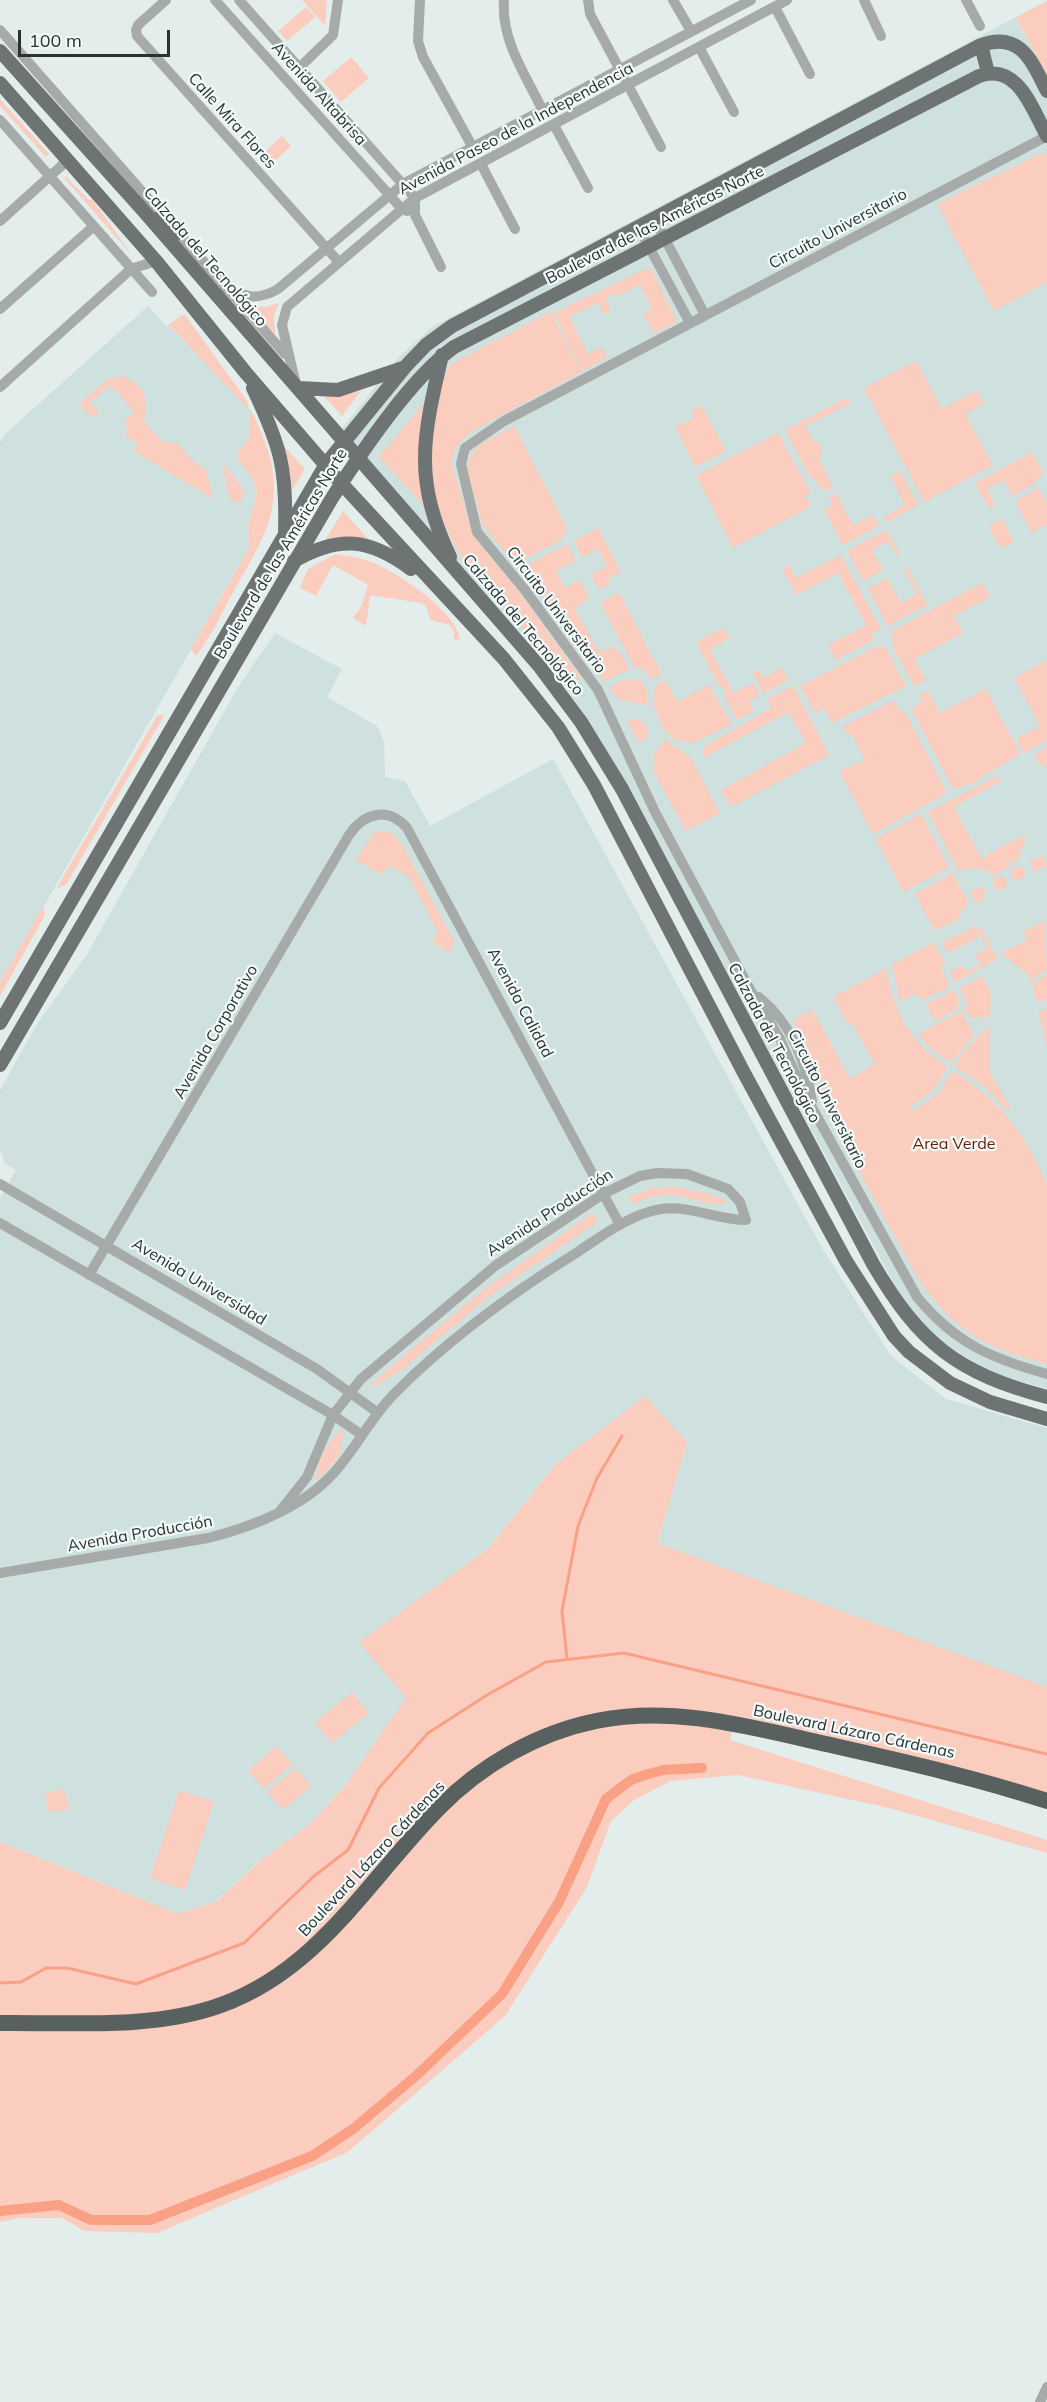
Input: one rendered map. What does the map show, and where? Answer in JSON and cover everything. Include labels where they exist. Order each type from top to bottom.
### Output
[{"type":"highway","name":"Boulevard Lázaro Cárdenas","points":[[0,2023],[117,2022],[171,2017],[221,2005],[277,1978],[330,1934],[413,1836],[441,1806],[466,1784],[525,1745],[595,1721],[638,1715],[721,1721],[955,1772],[1047,1801]]},
{"type":"main road","points":[[1047,91],[1031,62],[1020,48],[1003,41],[981,45],[988,72],[1008,76],[1019,84],[1047,136]]},
{"type":"main road","name":"Boulevard de las Américas Norte","points":[[0,1023],[326,464],[405,367],[426,345],[452,326],[981,45]]},
{"type":"main road","name":"Calzada del Tecnológico","points":[[0,51],[142,209],[540,667],[601,753],[873,1264],[903,1312],[927,1339],[966,1367],[1018,1390],[1047,1397]]},
{"type":"main road","name":"Boulevard de las Américas Norte","points":[[0,1065],[292,562],[341,483],[358,457],[442,355],[988,72]]},
{"type":"main road","points":[[0,83],[156,261],[246,373],[341,483],[526,685],[579,758],[846,1261],[894,1336],[909,1352],[950,1383],[990,1402],[1047,1419]]},
{"type":"main road","points":[[142,209],[178,233]]},
{"type":"main road","points":[[442,355],[428,417],[425,444],[426,487],[429,507],[459,575]]},
{"type":"main road","points":[[297,387],[338,390],[405,367]]},
{"type":"main road","points":[[246,373],[280,451],[285,476],[285,534]]},
{"type":"main road","points":[[292,562],[315,549],[351,542],[387,554],[431,583]]},
{"type":"main road","points":[[39,954],[58,965]]},
{"type":"street","name":"Calle Mira Flores","points":[[166,0],[138,25],[137,36],[338,261]]},
{"type":"street","name":"Avenida Altabrisa","points":[[215,0],[401,208]]},
{"type":"street","name":"Avenida Altabrisa","points":[[239,0],[415,198]]},
{"type":"street","points":[[300,68],[333,35],[338,0]]},
{"type":"street","points":[[420,0],[418,41],[423,57],[472,146]]},
{"type":"street","points":[[504,0],[503,18],[506,33],[542,109]]},
{"type":"street","points":[[588,0],[590,14],[661,147]]},
{"type":"street","points":[[673,0],[691,31]]},
{"type":"street","name":"Avenida Paseo de la Independencia","points":[[225,288],[250,298],[266,296],[278,289],[403,184],[751,0]]},
{"type":"street","name":"Avenida Paseo de la Independencia","points":[[297,387],[284,343],[283,315],[294,299],[401,208],[415,198],[787,0]]},
{"type":"street","points":[[864,0],[881,36]]},
{"type":"street","points":[[966,0],[980,26]]},
{"type":"street","points":[[774,7],[810,74]]},
{"type":"street","name":"Calzada del Tecnológico","points":[[0,30],[290,360]]},
{"type":"street","points":[[699,47],[734,112]]},
{"type":"street","points":[[0,120],[152,292]]},
{"type":"street","points":[[554,125],[588,188]]},
{"type":"street","name":"Circuito Universitario","points":[[1047,136],[705,315],[473,440],[461,456],[467,497],[477,532],[587,672],[655,812],[751,991],[780,1039],[813,1110],[906,1280],[940,1324],[970,1347],[986,1355],[1047,1374]]},
{"type":"street","points":[[0,221],[68,160]]},
{"type":"street","points":[[481,164],[515,230]]},
{"type":"street","points":[[415,198],[415,215],[441,267]]},
{"type":"street","points":[[401,208],[415,215]]},
{"type":"street","points":[[655,220],[705,315]]},
{"type":"street","points":[[0,309],[94,226]]},
{"type":"street","points":[[639,228],[690,323]]},
{"type":"street","points":[[0,387],[131,269],[156,261]]},
{"type":"street","name":"Avenida Calidad","points":[[377,814],[393,816],[407,828],[620,1225]]},
{"type":"street","name":"Avenida Corporativo","points":[[89,1275],[349,835],[362,820],[377,814]]},
{"type":"street","name":"Avenida Producción","points":[[0,1573],[208,1538],[240,1529],[280,1511],[318,1490],[338,1468],[394,1395],[479,1322],[560,1263],[620,1225],[648,1212],[671,1209],[729,1220],[746,1220],[740,1202],[728,1189],[687,1174],[657,1173],[640,1176],[603,1194],[495,1266],[391,1351],[349,1391],[333,1415],[308,1477],[280,1511]]},
{"type":"street","name":"Avenida Universidad","points":[[0,1184],[107,1245],[349,1391],[378,1413]]},
{"type":"street","points":[[0,1223],[333,1415],[362,1435]]},
{"type":"street","points":[[1040,2402],[1047,2387]]},
{"type":"shaded area","points":[[1016,17],[1047,76],[1047,1389],[989,1372],[939,1340],[915,1317],[900,1295],[625,782],[580,708],[550,666],[341,430],[398,358],[432,327]]},
{"type":"shaded area","points":[[148,306],[252,412],[248,421],[251,429],[249,441],[241,448],[237,459],[253,479],[257,492],[248,526],[249,548],[0,983],[0,442],[5,434]]},
{"type":"shaded area","points":[[275,633],[342,669],[327,697],[377,726],[384,742],[385,777],[405,781],[430,826],[553,759],[822,1248],[891,1356],[946,1399],[1047,1428],[1047,1690],[657,1543],[687,1443],[556,1464],[488,1549],[360,1642],[407,1698],[345,1786],[310,1824],[261,1860],[216,1901],[178,1914],[0,1842],[0,1198],[16,1170],[4,1163],[0,1148],[0,1090],[39,1021],[86,956],[238,687]]},
{"type":"green space","points":[[302,0],[327,0],[325,26]]},
{"type":"green space","points":[[1047,1],[1047,76],[1016,17]]},
{"type":"green space","points":[[306,7],[315,17],[287,41],[278,31]]},
{"type":"green space","points":[[351,57],[369,78],[341,102],[323,81]]},
{"type":"green space","points":[[0,99],[49,154],[46,157],[0,106]]},
{"type":"green space","points":[[282,136],[291,146],[269,166],[260,156]]},
{"type":"green space","points":[[1044,152],[1047,157],[1047,282],[994,311],[937,204]]},
{"type":"green space","points":[[66,177],[89,200],[92,199],[132,255],[64,178]]},
{"type":"green space","points":[[650,267],[677,321],[654,334],[643,314],[652,308],[640,285],[617,296],[615,293],[605,298],[611,311],[604,315],[598,303],[569,317],[588,354],[602,347],[607,358],[583,371],[553,313]]},
{"type":"green space","points":[[279,303],[274,316],[275,337],[246,306],[266,307]]},
{"type":"green space","points":[[550,312],[582,372],[470,432],[456,447],[451,462],[473,536],[521,594],[581,678],[572,684],[471,570],[452,541],[439,508],[432,470],[434,425],[441,385],[451,364]]},
{"type":"green space","points":[[182,315],[186,316],[247,401],[249,410],[172,328],[167,326]]},
{"type":"green space","points":[[916,361],[942,409],[977,390],[984,403],[965,414],[993,465],[924,502],[864,388]]},
{"type":"green space","points":[[124,376],[143,390],[146,404],[144,422],[163,442],[177,443],[192,460],[206,470],[213,499],[134,451],[138,443],[125,436],[128,428],[124,420],[134,412],[111,385],[90,402],[99,412],[92,418],[79,404],[108,379]]},
{"type":"green space","points":[[361,391],[342,416],[320,392],[331,397]]},
{"type":"green space","points":[[848,397],[851,403],[806,426],[815,443],[819,442],[822,448],[819,460],[833,487],[825,491],[823,487],[820,488],[814,478],[811,479],[785,430]]},
{"type":"green space","points":[[428,398],[419,466],[421,494],[425,507],[379,457]]},
{"type":"green space","points":[[702,406],[726,451],[695,467],[675,427],[694,418],[691,411]]},
{"type":"green space","points":[[252,412],[272,465],[274,487],[272,507],[258,548],[196,656],[191,649],[249,548],[248,526],[257,492],[253,479],[237,459],[249,438],[248,421]]},
{"type":"green space","points":[[514,426],[568,530],[562,533],[564,538],[516,564],[483,526],[467,470],[470,456],[479,445]]},
{"type":"green space","points":[[778,433],[811,493],[805,496],[811,506],[733,548],[696,476]]},
{"type":"green space","points":[[283,445],[305,469],[289,495]]},
{"type":"green space","points":[[1032,452],[1044,475],[1035,479],[1036,483],[1012,496],[1004,480],[987,489],[995,505],[989,508],[975,483]]},
{"type":"green space","points":[[222,463],[241,486],[244,495],[239,503],[230,499]]},
{"type":"green space","points":[[900,471],[918,505],[887,522],[884,517],[905,505],[890,476]]},
{"type":"green space","points":[[1038,488],[1047,502],[1047,524],[1031,533],[1015,501]]},
{"type":"green space","points":[[836,493],[853,525],[873,515],[879,526],[843,545],[824,509],[832,505],[829,497]]},
{"type":"green space","points":[[343,511],[370,541],[324,542]]},
{"type":"green space","points":[[1002,519],[1014,542],[1000,548],[988,526]]},
{"type":"green space","points":[[598,528],[621,572],[608,579],[610,584],[599,589],[591,575],[607,566],[598,549],[582,557],[574,541]]},
{"type":"green space","points":[[887,530],[900,554],[897,556],[888,541],[872,550],[883,570],[863,581],[847,551]]},
{"type":"green space","points":[[567,544],[576,560],[556,571],[565,588],[580,580],[589,597],[575,609],[599,652],[607,648],[611,649],[614,644],[629,668],[628,672],[623,672],[604,682],[522,568]]},
{"type":"green space","points":[[335,554],[371,562],[410,583],[438,605],[449,617],[457,629],[460,640],[454,639],[454,631],[450,625],[430,620],[426,606],[421,603],[370,595],[366,626],[353,618],[361,607],[368,585],[333,565],[316,596],[300,588],[308,569]]},
{"type":"green space","points":[[841,555],[881,629],[871,634],[874,640],[836,660],[828,645],[866,625],[838,573],[796,595],[782,569],[789,565],[796,578]]},
{"type":"green space","points":[[907,567],[927,605],[888,626],[868,589],[887,578],[901,603],[917,594],[904,569]]},
{"type":"green space","points":[[982,583],[990,597],[954,616],[963,633],[914,659],[926,680],[914,686],[891,644],[894,642],[890,632]]},
{"type":"green space","points":[[619,593],[659,669],[660,676],[650,679],[645,669],[635,668],[600,603]]},
{"type":"green space","points":[[724,628],[730,638],[710,649],[733,693],[754,683],[760,695],[749,701],[754,711],[737,720],[724,696],[727,693],[723,687],[720,688],[696,642]]},
{"type":"green space","points":[[879,645],[881,648],[885,646],[906,686],[832,723],[824,708],[815,713],[800,686]]},
{"type":"green space","points":[[1047,660],[1047,740],[1024,753],[1016,739],[1040,726],[1014,678]]},
{"type":"green space","points":[[782,668],[789,680],[764,693],[753,673],[759,669],[764,678]]},
{"type":"green space","points":[[625,679],[640,679],[647,690],[647,705],[618,699],[609,688]]},
{"type":"green space","points":[[665,680],[677,702],[711,684],[712,692],[732,724],[693,743],[674,739],[664,729],[653,705],[655,686]]},
{"type":"green space","points":[[793,686],[829,755],[731,807],[721,790],[806,743],[788,712],[703,758],[703,747],[772,708],[767,699]]},
{"type":"green space","points":[[986,689],[1020,754],[971,784],[953,789],[911,708],[922,703],[918,696],[928,691],[940,713]]},
{"type":"green space","points":[[894,700],[901,714],[905,712],[947,793],[873,834],[839,771],[865,760],[852,735],[849,736],[843,726]]},
{"type":"green space","points":[[165,714],[66,885],[56,889],[157,716]]},
{"type":"green space","points":[[636,719],[644,723],[648,731],[647,737],[639,744],[627,722]]},
{"type":"green space","points":[[664,739],[690,757],[720,813],[686,831],[653,771],[654,757]]},
{"type":"green space","points":[[1047,747],[1047,768],[1035,760],[1037,753]]},
{"type":"green space","points":[[997,776],[1000,782],[954,807],[982,860],[983,857],[1020,837],[1022,839],[1028,836],[1029,838],[1023,842],[1025,847],[1019,850],[1022,855],[1012,863],[1006,856],[1011,865],[992,876],[988,869],[982,872],[978,867],[971,870],[969,867],[959,872],[928,812]]},
{"type":"green space","points":[[921,814],[949,867],[904,892],[875,839]]},
{"type":"green space","points":[[380,831],[392,833],[403,846],[455,943],[449,953],[432,942],[438,932],[409,877],[389,865],[383,875],[356,860],[373,834]]},
{"type":"green space","points":[[1042,855],[1047,865],[1035,872],[1029,862]]},
{"type":"green space","points":[[1015,866],[1021,866],[1025,873],[1021,880],[1015,880],[1011,876],[1011,870]]},
{"type":"green space","points":[[953,873],[968,903],[959,915],[961,918],[937,930],[933,928],[915,894]]},
{"type":"green space","points":[[997,876],[1003,876],[1007,883],[1003,890],[997,890],[993,886],[993,880]]},
{"type":"green space","points":[[983,886],[986,891],[982,895],[984,899],[976,903],[970,892]]},
{"type":"green space","points":[[43,906],[45,915],[0,996],[0,982]]},
{"type":"green space","points":[[1045,920],[1047,969],[1031,981],[1027,974],[1001,953],[1027,940],[1023,932]]},
{"type":"green space","points":[[976,926],[978,930],[981,928],[998,959],[955,982],[949,972],[963,965],[967,972],[980,965],[975,955],[988,947],[981,936],[948,953],[942,943]]},
{"type":"green space","points":[[934,942],[946,964],[940,967],[950,986],[923,1000],[916,993],[900,1002],[892,965]]},
{"type":"green space","name":"Area Verde","points":[[887,968],[893,998],[905,1025],[934,1058],[947,1067],[935,1089],[911,1106],[913,1111],[940,1092],[952,1071],[984,1094],[1010,1120],[1030,1150],[1047,1185],[1047,1364],[988,1344],[958,1324],[931,1296],[917,1277],[822,1104],[816,1065],[793,1020],[812,1009],[850,1079],[875,1064],[851,1022],[847,1023],[833,997]]},
{"type":"green space","points":[[1047,974],[1047,1000],[1037,1003],[1032,985]]},
{"type":"green space","points":[[982,976],[991,992],[990,1018],[970,1018],[964,1007],[968,1004],[959,988]]},
{"type":"green space","points":[[954,990],[960,1001],[956,1003],[959,1008],[935,1021],[926,1004]]},
{"type":"green space","points":[[1047,1009],[1047,1046],[1038,1011]]},
{"type":"green space","points":[[961,1011],[974,1035],[950,1063],[930,1048],[918,1034]]},
{"type":"green space","points":[[990,1025],[989,1071],[1011,1108],[1007,1110],[984,1086],[954,1066],[962,1053]]},
{"type":"green space","points":[[675,1187],[706,1193],[727,1201],[716,1204],[667,1195],[632,1204],[628,1197],[651,1188]]},
{"type":"green space","points":[[591,1214],[595,1214],[597,1222],[488,1297],[402,1370],[373,1387],[376,1379],[483,1290]]},
{"type":"green space","points":[[645,1396],[687,1443],[657,1543],[1047,1687],[1047,1793],[1002,1779],[735,1717],[730,1740],[1047,1840],[1047,1853],[889,1808],[738,1775],[670,1781],[633,1801],[611,1821],[587,1887],[505,2016],[348,2152],[157,2233],[84,2231],[62,2218],[19,2218],[0,2222],[0,1842],[178,1914],[217,1901],[261,1860],[310,1824],[345,1786],[406,1698],[359,1642],[488,1549],[556,1464]]},
{"type":"green space","points":[[345,1427],[338,1458],[316,1481],[318,1466],[325,1451]]},
{"type":"green space","points":[[352,1692],[369,1713],[332,1743],[315,1723]]},
{"type":"green space","points":[[276,1746],[292,1764],[264,1789],[248,1771]]},
{"type":"green space","points":[[295,1768],[311,1786],[283,1810],[267,1792]]},
{"type":"green space","points":[[65,1789],[69,1809],[49,1813],[45,1793]]},
{"type":"green space","points":[[179,1790],[214,1802],[185,1890],[150,1878]]},
{"type":"waterway","points":[[567,1659],[562,1611],[578,1526],[597,1478],[622,1436]]},
{"type":"waterway","points":[[0,1983],[21,1982],[46,1968],[67,1968],[136,1984],[244,1943],[313,1877],[348,1850],[379,1788],[428,1733],[487,1695],[546,1662],[624,1653],[1047,1754]]},
{"type":"waterway","points":[[0,2211],[59,2205],[91,2220],[150,2220],[312,2156],[353,2129],[417,2075],[502,1994],[559,1902],[606,1799],[631,1780],[645,1775],[663,1770],[702,1768]]}]
